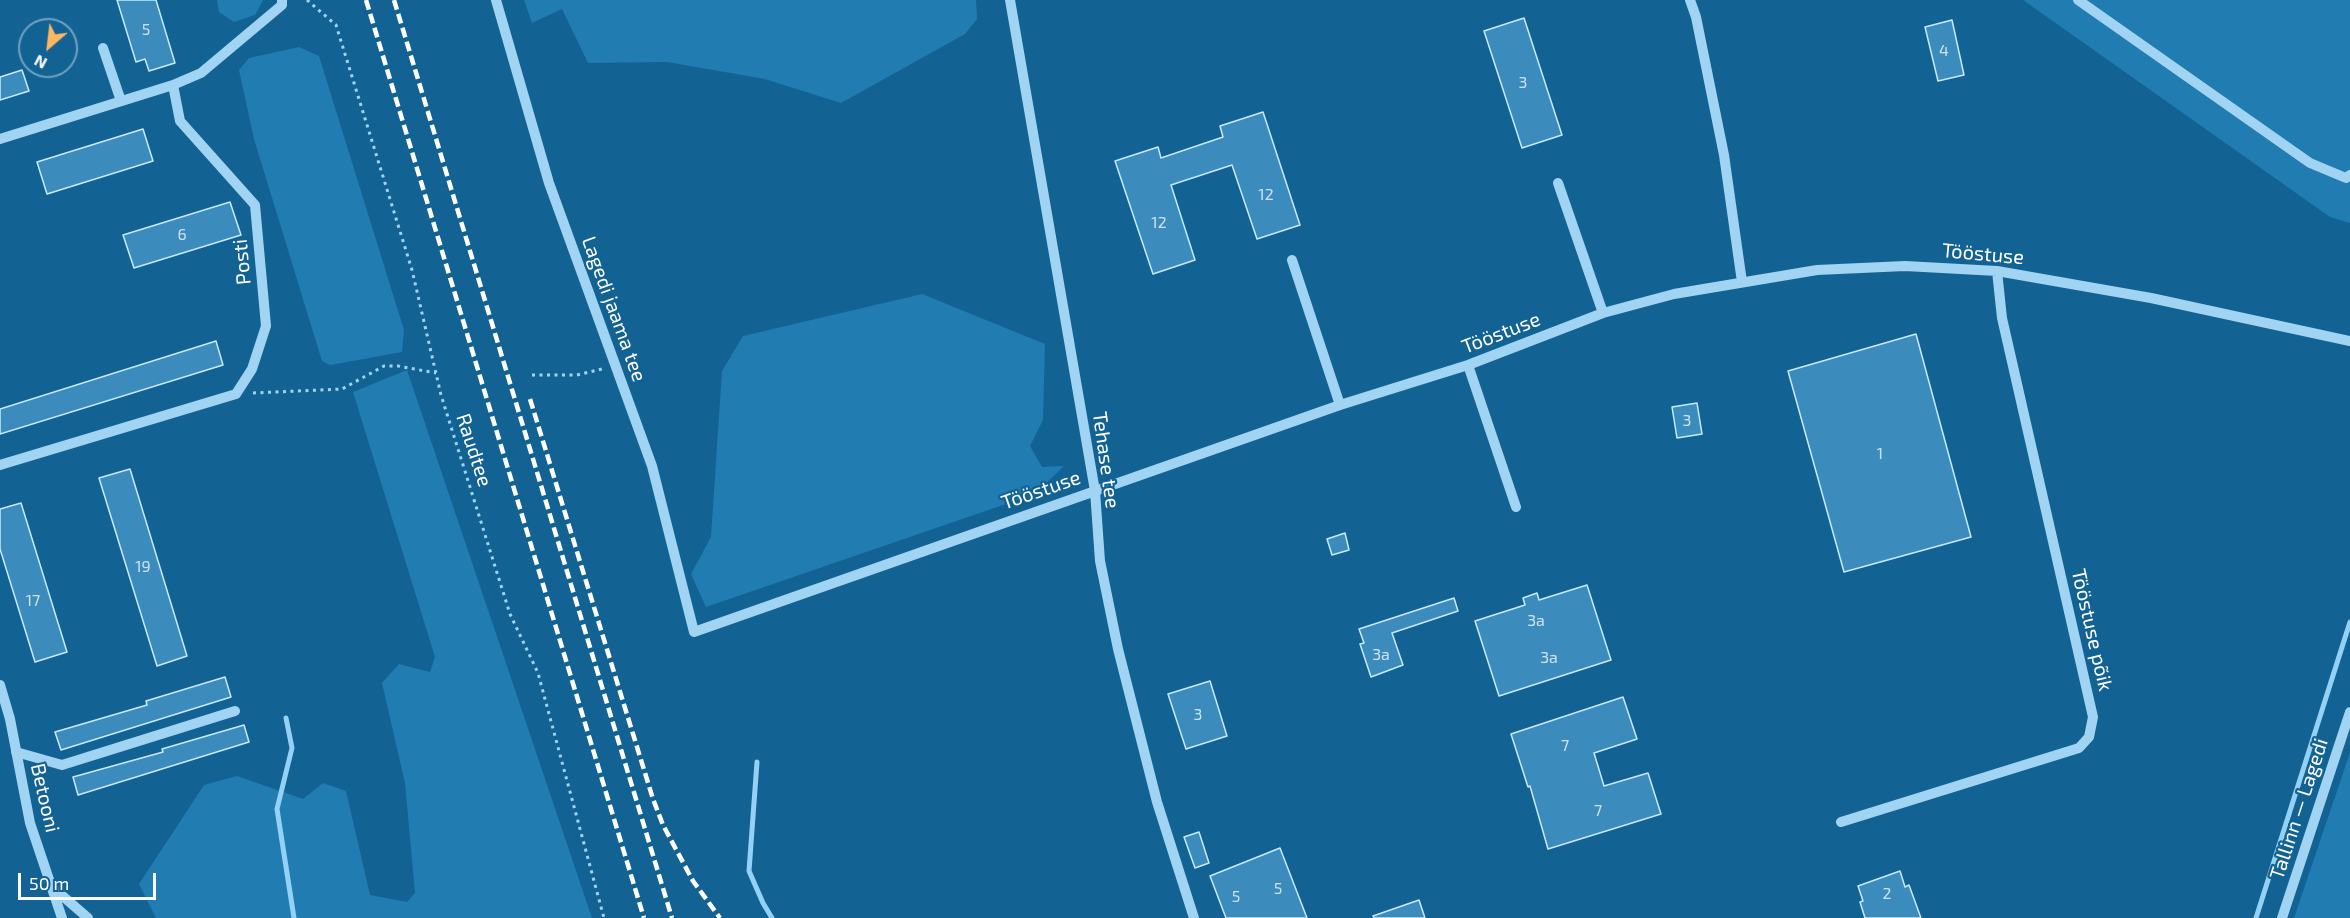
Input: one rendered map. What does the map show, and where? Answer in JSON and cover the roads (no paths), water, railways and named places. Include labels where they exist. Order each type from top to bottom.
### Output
[{"type":"street","points":[[0,139],[173,85],[201,73],[282,5],[282,0]]},
{"type":"street","name":"Lagedi jaama tee","points":[[496,0],[549,183],[652,466],[694,632]]},
{"type":"street","name":"Tehase tee","points":[[1010,0],[1095,491],[1100,561],[1118,649],[1157,802],[1194,918]]},
{"type":"street","points":[[1690,0],[1696,16],[1724,155],[1742,282]]},
{"type":"street","points":[[2078,0],[2310,163],[2346,178],[2350,175]]},
{"type":"street","points":[[104,48],[121,101]]},
{"type":"street","name":"Posti","points":[[0,465],[236,394],[252,369],[266,326],[255,205],[180,121],[173,85]]},
{"type":"street","points":[[1558,183],[1603,313]]},
{"type":"street","points":[[1292,260],[1340,405]]},
{"type":"street","name":"Tööstuse","points":[[694,632],[1340,405],[1468,365],[1603,313],[1674,294],[1742,282],[1817,270],[1905,266],[1997,272],[2151,298],[2350,340]]},
{"type":"street","name":"Tööstuse põik","points":[[1840,822],[2079,748],[2089,737],[2093,717],[2002,318],[1997,272]]},
{"type":"street","points":[[1468,365],[1516,507]]},
{"type":"street","name":"Betooni","points":[[0,685],[10,719],[30,823],[62,918]]},
{"type":"street","points":[[16,752],[62,765],[235,711]]},
{"type":"street","name":"Tallinn — Lagedi","points":[[2282,918],[2350,711]]},
{"type":"street","points":[[51,886],[88,918]]},
{"type":"waterway","points":[[2256,918],[2350,622]]},
{"type":"waterway","points":[[286,718],[292,748],[277,809],[294,918]]},
{"type":"waterway","points":[[757,762],[749,871],[772,918]]},
{"type":"railway","points":[[366,0],[644,918]]},
{"type":"railway","points":[[394,0],[672,918]]},
{"type":"railway","points":[[530,399],[653,799],[663,825],[693,881],[720,918]]}]
